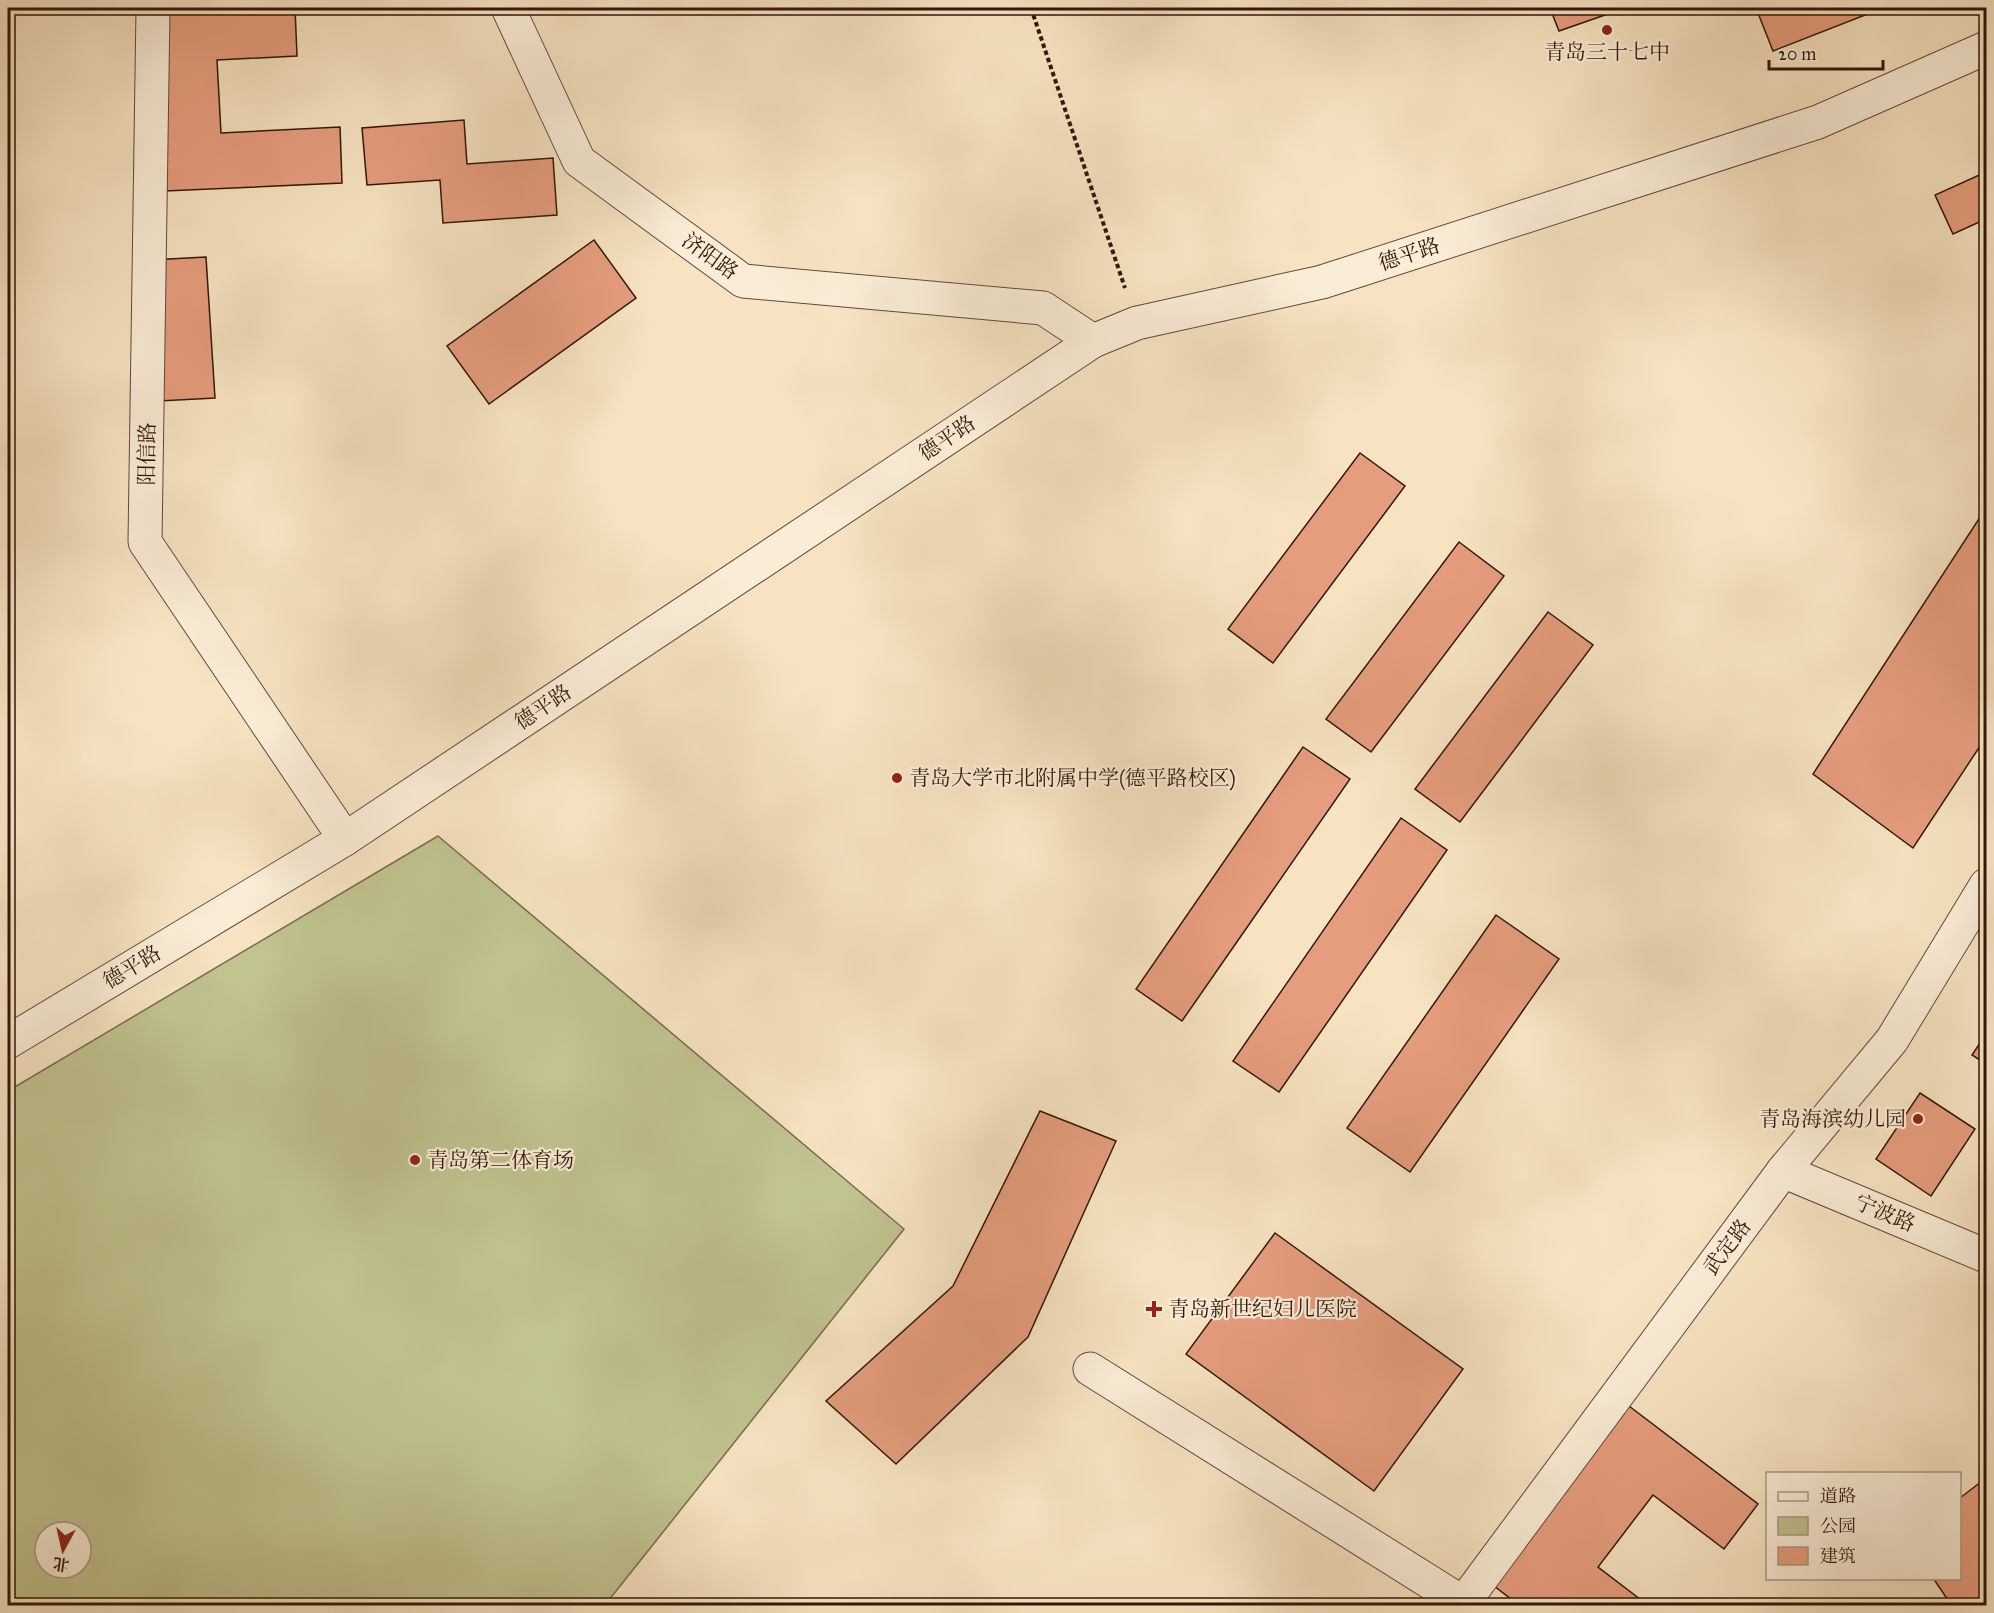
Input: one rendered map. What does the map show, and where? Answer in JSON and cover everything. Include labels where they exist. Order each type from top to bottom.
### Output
[{"type":"street","name":"阳信路","points":[[153,8],[145,542],[345,839]]},
{"type":"street","name":"济阳路","points":[[508,8],[579,161],[743,281],[1043,308],[1093,341]]},
{"type":"street","name":"德平路","points":[[8,1042],[345,839],[1093,341],[1137,323],[1322,282],[1796,129],[1986,48]]},
{"type":"street","name":"武定路","points":[[1464,1604],[1783,1171],[1892,1040],[1986,885]]},
{"type":"street","name":"宁波路","points":[[1783,1171],[1986,1256]]},
{"type":"street","points":[[1090,1369],[1464,1604]]},
{"type":"path","points":[[1030,8],[1137,323]]},
{"type":"green space","name":"青岛第二体育场","points":[[438,836],[904,1229],[605,1605],[8,1605],[8,1091]]},
{"type":"building","points":[[156,8],[295,8],[297,56],[217,60],[221,133],[340,127],[342,183],[165,191]]},
{"type":"building","points":[[1550,8],[1625,8],[1559,31]]},
{"type":"building","points":[[1756,8],[1883,8],[1773,51]]},
{"type":"building","points":[[464,120],[467,164],[553,158],[557,215],[443,223],[440,180],[367,185],[362,128]]},
{"type":"building","points":[[1986,172],[1986,219],[1953,234],[1935,195]]},
{"type":"building","points":[[594,240],[636,298],[489,404],[447,346]]},
{"type":"building","points":[[206,257],[215,398],[159,401],[150,260]]},
{"type":"building","points":[[1360,453],[1405,486],[1273,663],[1228,629]]},
{"type":"building","points":[[1986,508],[1986,737],[1913,848],[1813,774]]},
{"type":"building","points":[[1459,542],[1504,576],[1371,752],[1326,719]]},
{"type":"building","points":[[1548,612],[1593,645],[1460,822],[1415,789]]},
{"type":"building","points":[[1303,747],[1350,779],[1182,1021],[1136,989]]},
{"type":"building","points":[[1401,818],[1447,850],[1279,1092],[1233,1061]]},
{"type":"building","points":[[1496,915],[1559,959],[1410,1172],[1347,1128]]},
{"type":"building","points":[[1986,1034],[1986,1064],[1972,1055]]},
{"type":"building","points":[[1920,1093],[1975,1129],[1931,1196],[1876,1159]]},
{"type":"building","points":[[1040,1111],[1116,1141],[1028,1337],[896,1464],[826,1401],[953,1286]]},
{"type":"building","points":[[1275,1233],[1463,1369],[1374,1491],[1186,1354]]},
{"type":"building","points":[[1625,1403],[1758,1504],[1724,1549],[1653,1495],[1598,1567],[1649,1606],[1520,1606],[1489,1582]]},
{"type":"building","points":[[1986,1478],[1986,1606],[1952,1606],[1934,1580],[1961,1580],[1961,1497]]},
{"type":"place","name":"青岛三十七中","points":[[1607,30]]},
{"type":"place","name":"青岛大学市北附属中学(德平路校区)","points":[[897,778]]},
{"type":"place","name":"青岛海滨幼儿园","points":[[1918,1119]]},
{"type":"place","name":"青岛第二体育场","points":[[415,1160]]},
{"type":"place","name":"青岛新世纪妇儿医院","points":[[1154,1309]]}]
